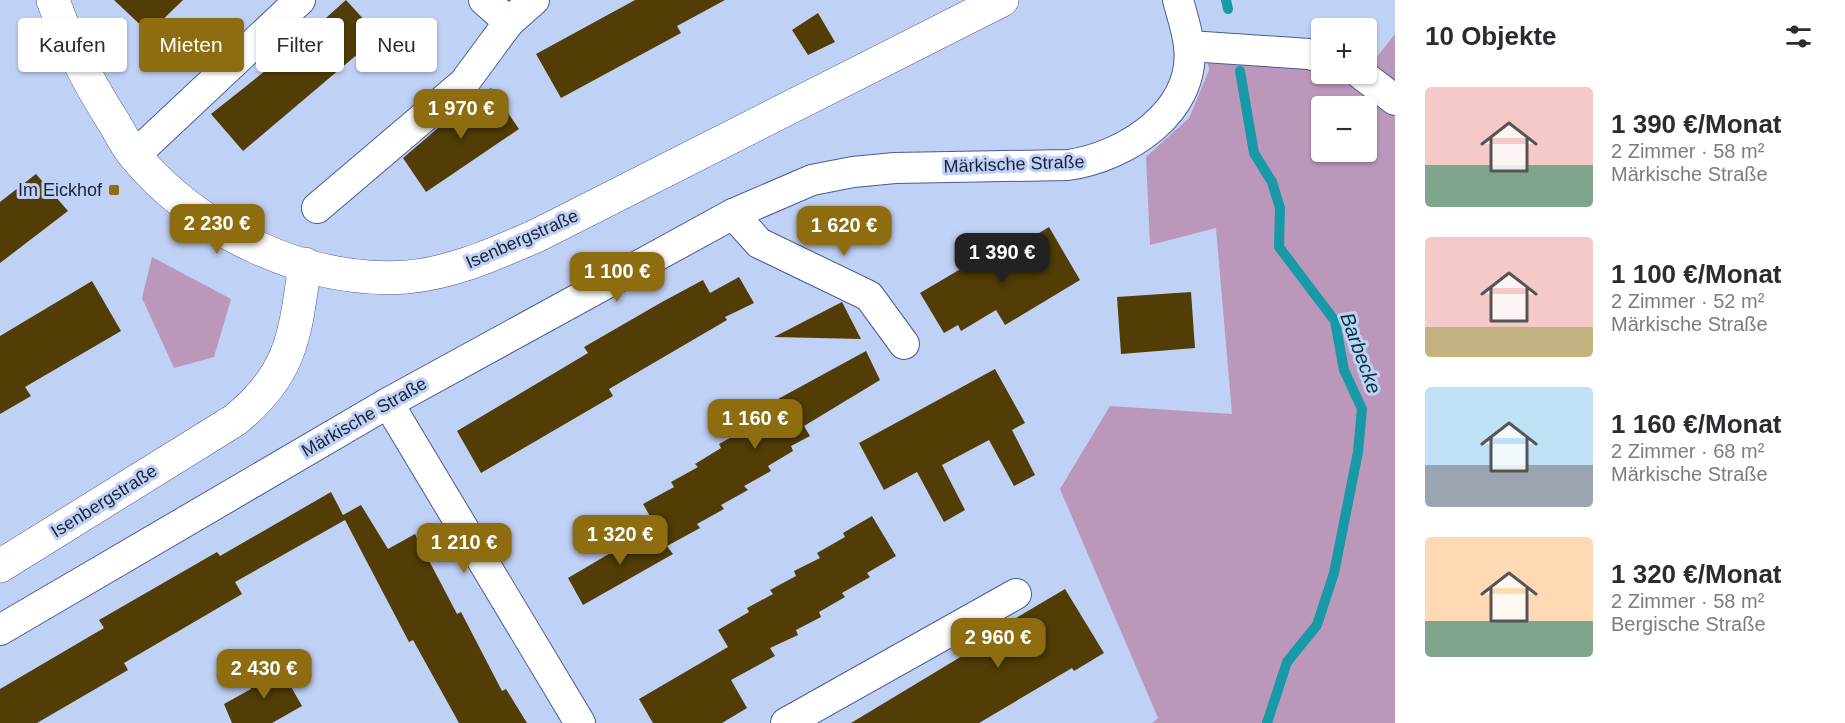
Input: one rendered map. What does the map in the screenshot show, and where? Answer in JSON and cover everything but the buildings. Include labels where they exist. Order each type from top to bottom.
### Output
[{"type":"main road","points":[[53,0],[70,47],[135,155],[195,213],[259,249],[305,264]]},
{"type":"main road","name":"Isenbergstraße","points":[[0,566],[235,420],[250,408],[277,376],[289,354],[296,331],[305,264],[356,275],[408,277],[471,265],[536,236],[1002,0]]},
{"type":"street","points":[[135,155],[300,0]]},
{"type":"street","points":[[484,0],[509,22]]},
{"type":"street","points":[[317,208],[464,83],[509,22],[534,0]]},
{"type":"street","name":"Märkische Straße","points":[[0,630],[388,403],[733,214],[812,180],[853,172],[895,168],[1040,166],[1092,161],[1134,142],[1154,127],[1182,91],[1188,69],[1189,46],[1178,0]]},
{"type":"street","points":[[1189,46],[1311,55]]},
{"type":"street","points":[[1374,84],[1395,100]]},
{"type":"street","points":[[733,214],[759,243],[869,296],[904,344]]},
{"type":"street","points":[[388,403],[580,723]]},
{"type":"street","points":[[786,723],[1016,594]]},
{"type":"shaded area","points":[[1395,34],[1395,88],[1377,73],[1377,57]]},
{"type":"shaded area","points":[[1207,57],[1311,70],[1311,84],[1354,84],[1371,96],[1311,96],[1311,162],[1377,162],[1377,101],[1395,117],[1395,723],[1152,723],[1158,718],[1060,489],[1110,406],[1232,414],[1216,228],[1150,245],[1146,157],[1189,118],[1209,70]]},
{"type":"shaded area","points":[[152,257],[231,299],[214,357],[174,368],[142,298]]},
{"type":"waterway","name":"Barbecke","points":[[1226,0],[1228,9]]},
{"type":"waterway","name":"Barbecke","points":[[1240,71],[1254,153],[1272,182],[1280,208],[1279,247],[1335,321],[1344,370],[1362,409],[1358,452],[1334,573],[1317,625],[1287,662],[1267,723]]},
{"type":"place","name":"Im Eickhof","points":[[114,190]]}]
